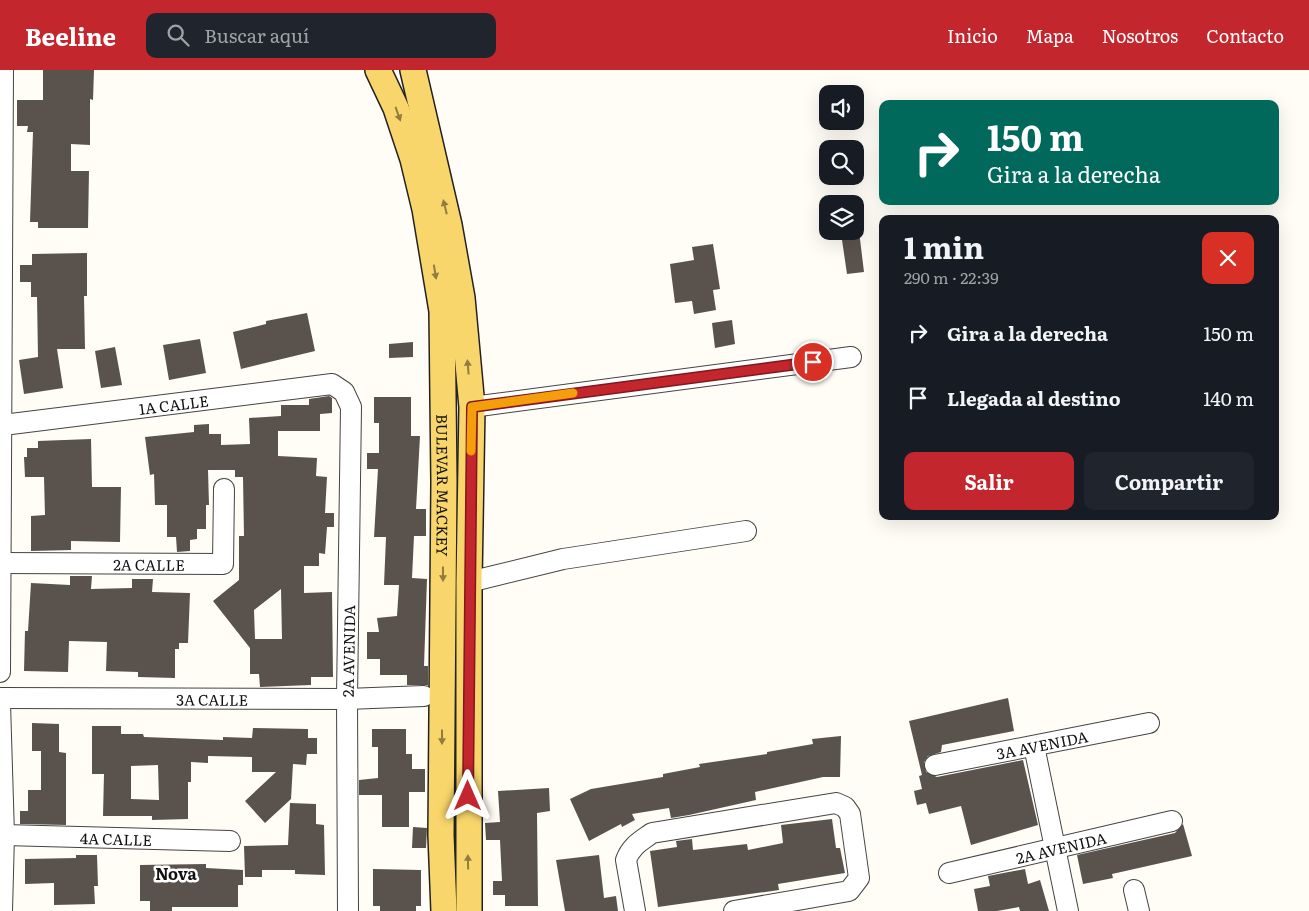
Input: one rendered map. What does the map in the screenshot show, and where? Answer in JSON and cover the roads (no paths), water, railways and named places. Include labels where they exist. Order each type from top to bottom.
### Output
[{"type":"main road","name":"BULEVAR MACKEY","points":[[378,70],[396,108],[413,159],[425,210],[442,311],[444,482],[441,835],[444,911]]},
{"type":"main road","name":"BULEVAR MACKEY","points":[[402,70],[414,80],[449,225],[462,298],[472,407],[469,582],[469,911]]},
{"type":"street","points":[[0,672],[4,70]]},
{"type":"street","points":[[472,407],[850,357]]},
{"type":"street","name":"1A CALLE","points":[[3,424],[332,384],[344,392]]},
{"type":"street","name":"2A AVENIDA","points":[[344,392],[351,407],[347,699],[348,911]]},
{"type":"street","name":"2A CALLE","points":[[0,563],[223,564],[224,489]]},
{"type":"street","points":[[469,582],[563,559],[746,531]]},
{"type":"street","name":"3A CALLE","points":[[0,698],[347,699],[424,696]]},
{"type":"street","points":[[0,703],[4,835],[2,911]]},
{"type":"street","name":"3A AVENIDA","points":[[935,765],[1149,723]]},
{"type":"street","points":[[1034,746],[1068,911]]},
{"type":"street","points":[[635,911],[626,860],[634,846],[652,833],[836,803],[845,808],[850,814],[859,878],[855,886],[848,891],[734,911]]},
{"type":"street","name":"2A AVENIDA","points":[[949,873],[1172,821]]},
{"type":"street","name":"4A CALLE","points":[[4,835],[230,841]]},
{"type":"street","points":[[1134,890],[1139,911]]},
{"type":"district","name":"Nova","points":[[176,873]]}]
